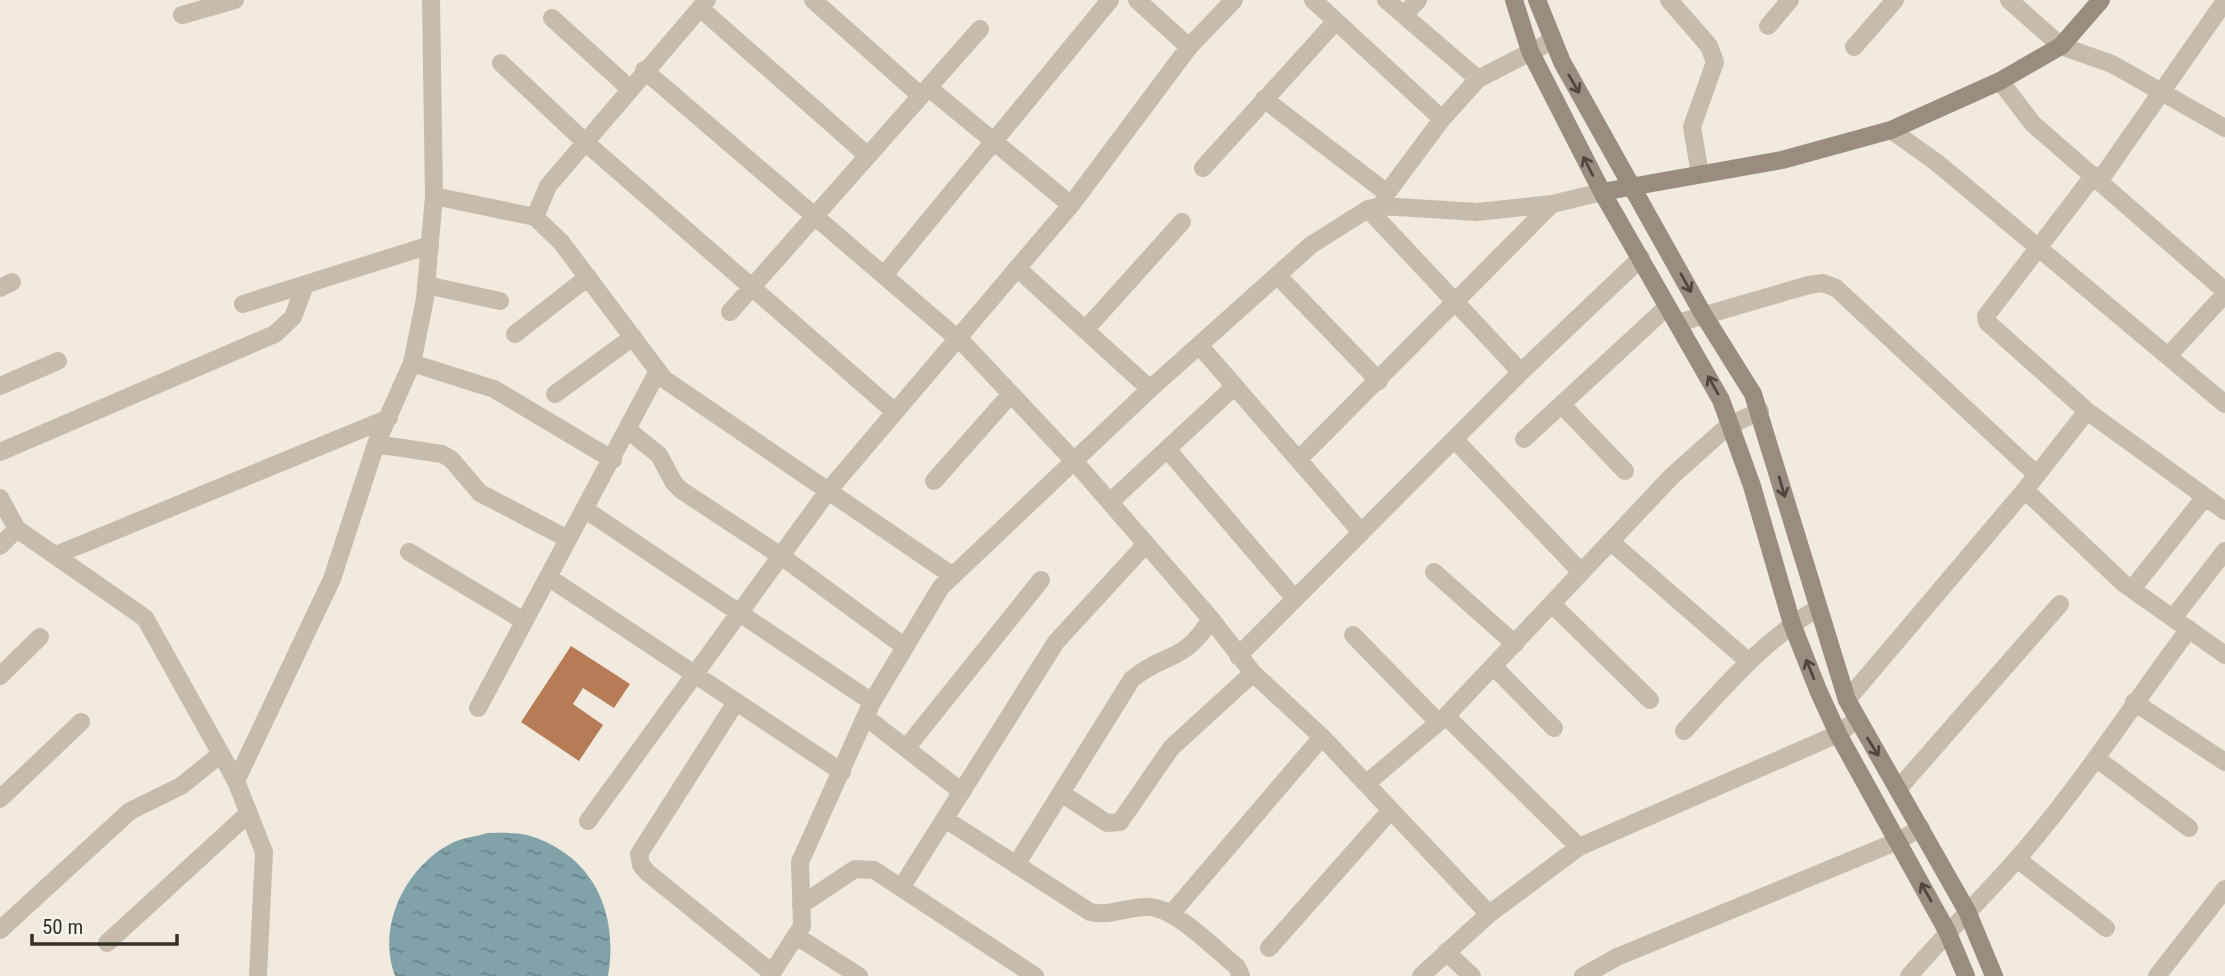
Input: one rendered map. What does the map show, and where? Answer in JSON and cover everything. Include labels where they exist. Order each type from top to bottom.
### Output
[{"type":"street","points":[[182,15],[235,0]]},
{"type":"street","points":[[236,781],[332,579],[376,444],[412,363],[426,285],[434,196],[430,0]]},
{"type":"street","points":[[813,0],[925,92],[994,141],[1071,205]]},
{"type":"street","points":[[884,275],[1110,0]]},
{"type":"street","points":[[1137,0],[1189,47]]},
{"type":"street","points":[[588,821],[828,491],[1071,205],[1189,47],[1234,0]]},
{"type":"street","points":[[1312,0],[1442,119]]},
{"type":"street","points":[[1386,0],[1478,79]]},
{"type":"street","points":[[1404,15],[1418,0]]},
{"type":"street","points":[[1514,0],[1530,51],[1602,192],[1721,400],[1728,426],[1752,486],[1792,624],[1838,734],[1947,931],[1966,976]]},
{"type":"street","points":[[1537,0],[1552,41],[1703,314],[1760,411],[1847,700],[1967,911],[1994,976]]},
{"type":"street","points":[[1768,26],[1790,0]]},
{"type":"street","points":[[1854,47],[1895,0]]},
{"type":"street","points":[[2009,0],[2061,46],[2112,65],[2225,128]]},
{"type":"street","points":[[1379,203],[1477,212],[1552,204],[1602,192],[1782,160],[1891,130],[2000,81],[2061,46],[2101,0]]},
{"type":"street","points":[[2225,1],[2162,93],[1986,316],[1987,322],[2087,411],[2225,511]]},
{"type":"street","points":[[1678,3],[1709,46],[1715,62],[1692,127],[1700,174]]},
{"type":"street","points":[[535,217],[548,186],[644,70],[703,4],[868,156]]},
{"type":"street","points":[[552,18],[629,88]]},
{"type":"street","points":[[1203,168],[1336,21]]},
{"type":"street","points":[[730,312],[981,29]]},
{"type":"street","points":[[736,702],[639,854],[641,865],[648,873],[771,975],[802,926],[800,862],[869,710],[941,587],[1150,389],[1311,245],[1379,203],[1442,119],[1478,79],[1552,41]]},
{"type":"street","points":[[501,63],[584,142],[895,412]]},
{"type":"street","points":[[644,70],[957,338],[1075,462],[1211,619],[1252,674],[1322,737],[1489,915]]},
{"type":"street","points":[[2000,81],[2025,117],[2097,177],[2225,292],[2168,356]]},
{"type":"street","points":[[1264,99],[1379,203],[1456,302],[1521,372]]},
{"type":"street","points":[[1891,130],[1936,162],[2225,404]]},
{"type":"street","points":[[434,196],[535,217],[561,242],[664,379],[953,576]]},
{"type":"street","points":[[1299,459],[1552,204]]},
{"type":"street","points":[[1085,330],[1182,222]]},
{"type":"street","points":[[243,304],[430,245]]},
{"type":"street","points":[[1238,656],[1521,372],[1641,258]]},
{"type":"street","points":[[1017,268],[1150,389]]},
{"type":"street","points":[[1277,275],[1379,381]]},
{"type":"street","points":[[515,334],[588,277]]},
{"type":"street","points":[[1678,323],[1809,285],[1823,283],[1836,288],[2037,475]]},
{"type":"street","points":[[0,452],[275,334],[293,317],[305,285]]},
{"type":"street","points":[[426,285],[500,301]]},
{"type":"street","points":[[1524,439],[1667,307]]},
{"type":"street","points":[[555,394],[632,337]]},
{"type":"street","points":[[1199,345],[1362,532]]},
{"type":"street","points":[[0,386],[58,361]]},
{"type":"street","points":[[412,363],[494,389],[613,460]]},
{"type":"street","points":[[478,708],[613,460],[658,371]]},
{"type":"street","points":[[1110,502],[1235,386]]},
{"type":"street","points":[[934,481],[1011,394]]},
{"type":"street","points":[[1562,405],[1625,471]]},
{"type":"street","points":[[1367,783],[1442,719],[1553,605],[1648,500],[1728,426],[1760,411]]},
{"type":"street","points":[[1847,700],[2025,490],[2087,411]]},
{"type":"street","points":[[56,555],[389,418]]},
{"type":"street","points":[[628,430],[659,455],[674,484],[681,490],[780,556],[905,646]]},
{"type":"street","points":[[1454,439],[1581,572]]},
{"type":"street","points":[[376,444],[442,454],[451,460],[480,493],[568,539]]},
{"type":"street","points":[[1167,449],[1295,599]]},
{"type":"street","points":[[2025,490],[2132,589],[2225,655]]},
{"type":"street","points":[[2132,589],[2204,496]]},
{"type":"street","points":[[0,499],[17,529],[145,618],[236,781],[264,852],[258,976]]},
{"type":"street","points":[[586,510],[738,612],[869,710],[907,747],[962,792]]},
{"type":"street","points":[[0,546],[17,529]]},
{"type":"street","points":[[1611,542],[1748,661]]},
{"type":"street","points":[[901,888],[1056,642],[1146,544]]},
{"type":"street","points":[[2173,618],[2225,551]]},
{"type":"street","points":[[409,552],[524,621]]},
{"type":"street","points":[[1434,572],[1515,644]]},
{"type":"street","points":[[548,577],[842,772]]},
{"type":"street","points":[[907,747],[1041,580]]},
{"type":"street","points":[[1899,788],[2060,604]]},
{"type":"street","points":[[1553,605],[1650,699]]},
{"type":"street","points":[[1684,731],[1748,661],[1792,624],[1818,608]]},
{"type":"street","points":[[1016,864],[1132,679],[1144,669],[1189,649],[1211,619]]},
{"type":"street","points":[[1909,976],[1947,931],[2017,859],[2096,758],[2189,629]]},
{"type":"street","points":[[1353,635],[1579,847]]},
{"type":"street","points":[[0,676],[40,637]]},
{"type":"street","points":[[1493,666],[1554,728]]},
{"type":"street","points":[[1061,793],[1107,823],[1120,822],[1171,748],[1252,674]]},
{"type":"street","points":[[2134,702],[2225,762]]},
{"type":"street","points":[[1421,976],[1489,915],[1579,847],[1838,734],[1856,720]]},
{"type":"street","points":[[0,799],[81,722]]},
{"type":"street","points":[[1171,914],[1322,737]]},
{"type":"street","points":[[0,930],[130,811],[181,786],[221,754]]},
{"type":"street","points":[[2096,758],[2189,828]]},
{"type":"street","points":[[1269,948],[1391,810]]},
{"type":"street","points":[[107,943],[249,813]]},
{"type":"street","points":[[945,819],[1090,912],[1101,915],[1152,906],[1171,914],[1237,967],[1241,976]]},
{"type":"street","points":[[1583,976],[1617,957],[1898,841],[1921,828]]},
{"type":"street","points":[[2017,859],[2106,928]]},
{"type":"street","points":[[801,905],[855,869],[864,867],[901,888],[1035,976]]},
{"type":"street","points":[[2157,976],[2225,889]]},
{"type":"street","points":[[796,936],[859,976]]},
{"type":"street","points":[[1446,952],[1472,976]]},
{"type":"water","points":[[488,833],[522,834],[550,844],[569,856],[585,871],[605,908],[610,952],[608,976],[395,976],[389,937],[399,899],[409,882],[421,866],[452,843]]},
{"type":"building","points":[[571,646],[630,684],[614,708],[583,688],[573,704],[603,725],[579,761],[521,722]]}]
